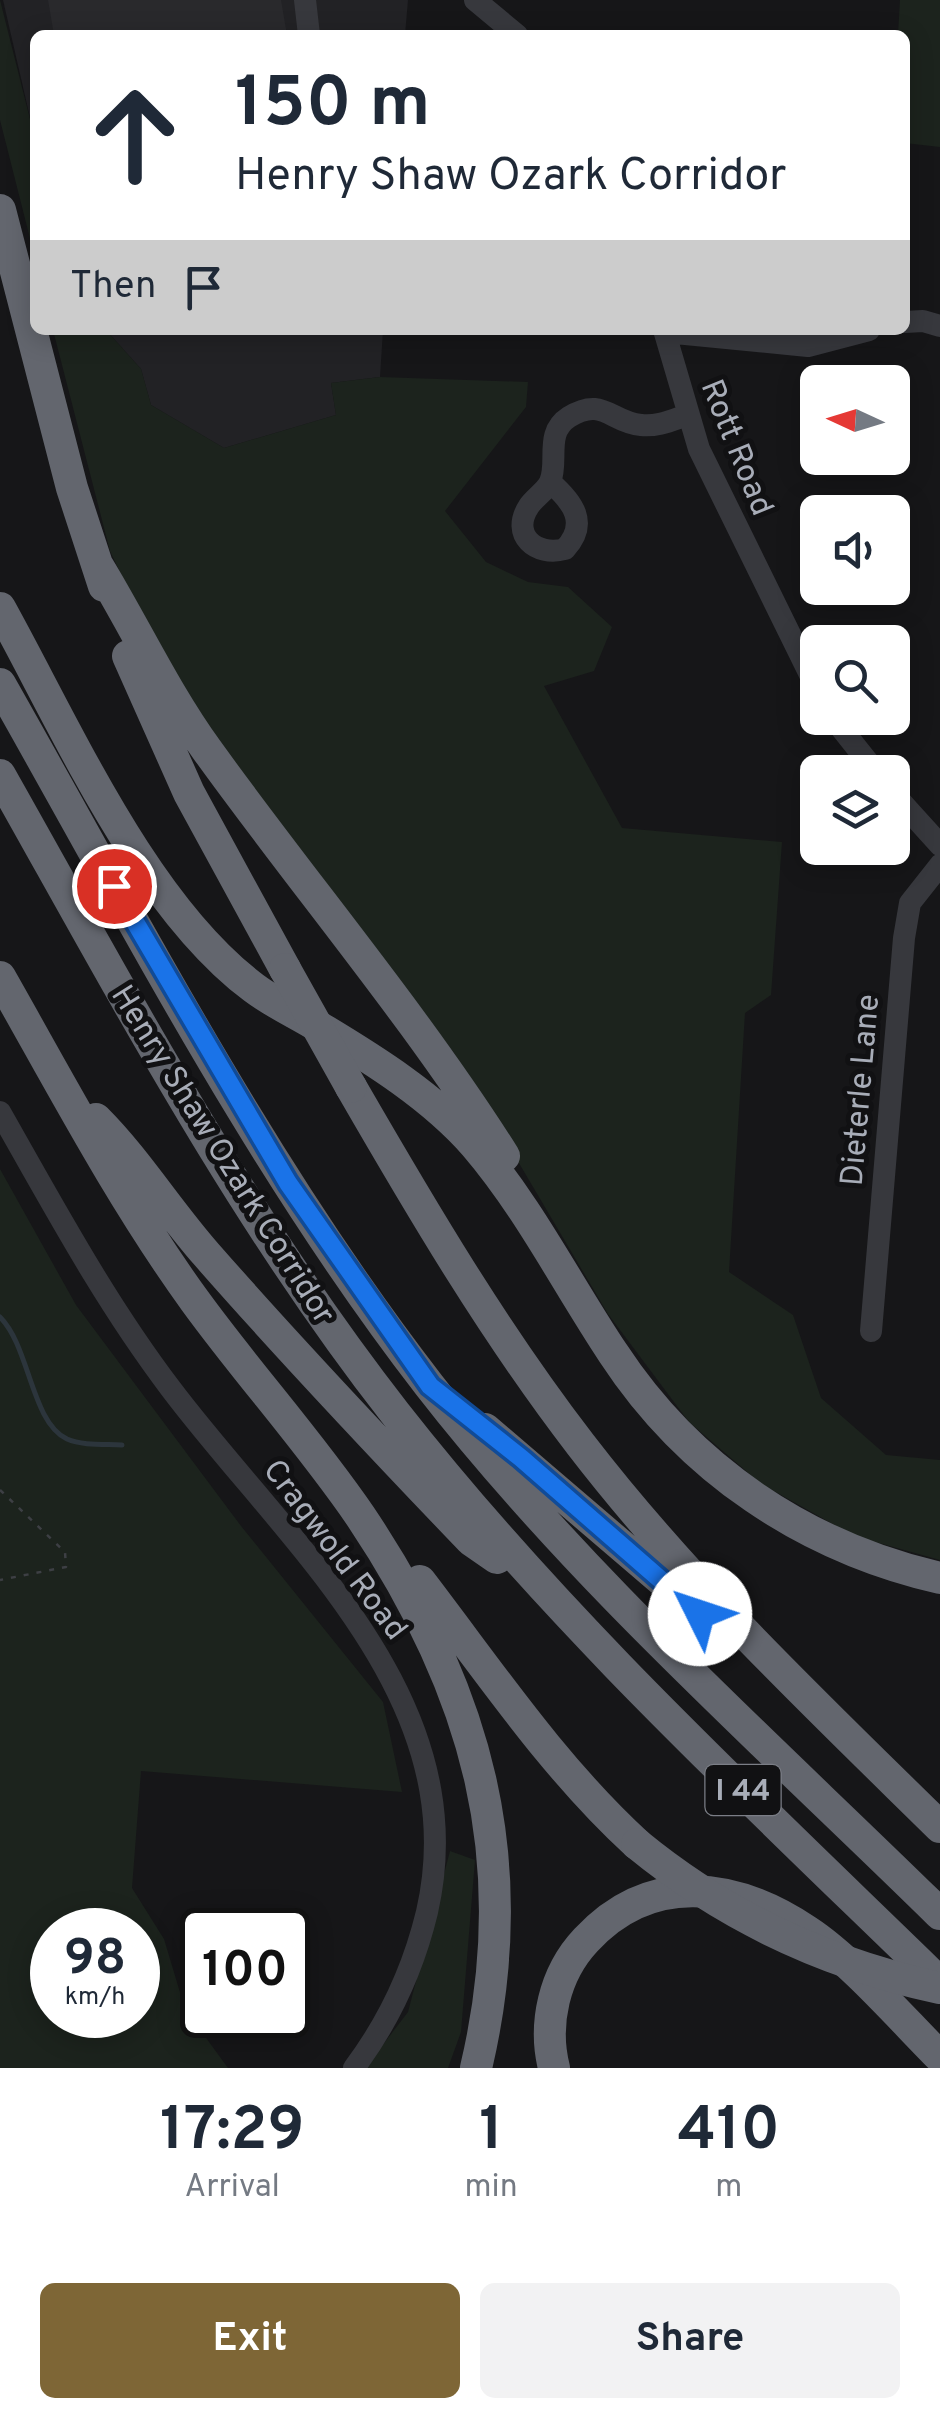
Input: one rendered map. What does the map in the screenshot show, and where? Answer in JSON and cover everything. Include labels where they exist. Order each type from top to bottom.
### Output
[{"type":"highway","points":[[0,210],[30,328]]},
{"type":"highway","points":[[32,335],[57,435],[119,634],[165,743],[214,843],[458,1267],[572,1434],[668,1550],[940,1828]]},
{"type":"highway","points":[[98,566],[161,679],[207,749],[479,1117],[533,1206],[576,1292]]},
{"type":"highway","points":[[0,608],[152,878],[194,932],[254,988],[359,1051],[434,1106],[473,1144],[502,1180],[648,1402],[722,1475],[778,1514],[818,1536],[898,1568],[940,1578]]},
{"type":"highway","name":"Henry Shaw Ozark Corridor","points":[[0,684],[240,1105],[333,1252],[430,1386],[506,1476],[621,1600],[940,1914]]},
{"type":"highway","name":"Henry Shaw Ozark Corridor","points":[[0,775],[161,1060],[276,1247],[394,1412],[549,1596],[940,1985]]},
{"type":"highway","points":[[0,977],[134,1212],[194,1300],[360,1515],[440,1654],[478,1761],[490,1835],[496,1928],[492,1984],[476,2068]]},
{"type":"highway","points":[[59,1081],[118,1141],[142,1176],[235,1287],[402,1468],[471,1540],[549,1596]]},
{"type":"highway","points":[[430,1386],[833,1722]]},
{"type":"highway","points":[[360,1515],[402,1557],[577,1784],[637,1844],[704,1894],[790,1941],[886,1975],[940,1985]]},
{"type":"highway","points":[[554,2068],[550,2034],[556,1988],[580,1946],[616,1913],[640,1900],[686,1888],[767,1908],[809,1932],[940,2057]]},
{"type":"street","points":[[304,0],[308,30]]},
{"type":"street","points":[[475,0],[510,30]]},
{"type":"street","points":[[910,322],[940,326]]},
{"type":"street","name":"Rott Road","points":[[665,335],[687,416],[716,489],[800,655]]},
{"type":"street","points":[[702,335],[808,346],[850,335]]},
{"type":"street","points":[[550,482],[553,439],[562,421],[584,408],[606,410],[636,425],[655,426],[687,416]]},
{"type":"street","points":[[846,735],[862,755]]},
{"type":"street","points":[[910,812],[940,845]]},
{"type":"street","name":"Dieterle Lane","points":[[871,1331],[904,938],[910,903],[940,864]]},
{"type":"street","name":"Cragwold Road","points":[[0,1112],[102,1292],[172,1390],[364,1632],[402,1699],[424,1755],[433,1788],[436,1833],[430,1895],[407,1978],[354,2068]]},
{"type":"path","points":[[0,1490],[65,1552],[66,1566],[0,1580]]},
{"type":"shaded area","points":[[0,0],[30,119],[30,238],[0,120]]},
{"type":"shaded area","points":[[3,0],[408,0],[405,30],[30,30],[30,117]]},
{"type":"shaded area","points":[[900,0],[940,0],[940,147],[910,144],[910,30],[898,30]]},
{"type":"shaded area","points":[[54,335],[110,335],[141,369],[151,405],[224,448],[336,415],[331,383],[380,377],[528,382],[526,407],[445,511],[486,562],[528,582],[568,587],[612,627],[594,671],[544,686],[622,828],[782,842],[771,995],[745,1013],[729,1272],[793,1315],[821,1398],[886,1455],[940,1460],[940,1560],[854,1536],[760,1483],[689,1422],[608,1314],[454,1053],[186,699],[110,551]]},
{"type":"shaded area","points":[[110,335],[383,335],[380,377],[331,383],[336,415],[224,448],[151,405],[141,369]]},
{"type":"shaded area","points":[[0,1169],[76,1305],[241,1526],[383,1702],[402,1792],[141,1771],[132,1888],[145,1908],[30,1908],[30,2038],[160,2038],[160,1933],[180,1992],[180,2038],[206,2038],[228,2068],[0,2068]]},
{"type":"shaded area","points":[[450,1851],[475,1860],[461,2032],[448,2068],[365,2068],[408,2012]]},
{"type":"building","points":[[48,0],[281,0],[286,30],[53,30]]},
{"type":"waterway","points":[[0,1317],[18,1346],[38,1401],[55,1430],[80,1443],[122,1445]]},
{"type":"route","points":[[114,886],[288,1183],[430,1386],[521,1458],[700,1614]]}]
